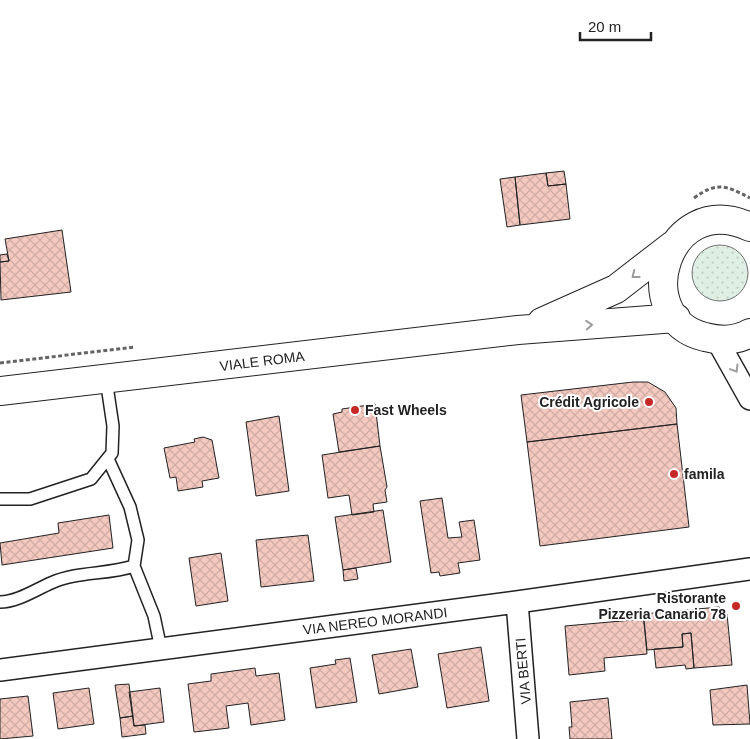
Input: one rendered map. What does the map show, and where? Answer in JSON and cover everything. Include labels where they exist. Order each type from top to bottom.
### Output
[{"type":"main road","name":"VIALE ROMA","points":[[523,330],[616,289],[687,232],[703,223],[721,220],[739,222],[750,227]]},
{"type":"main road","points":[[673,245],[665,262],[662,282],[666,301],[676,318],[687,329],[701,336],[717,340],[732,339],[750,332]]},
{"type":"main road","name":"VIALE ROMA","points":[[0,391],[523,330],[676,318]]},
{"type":"street","points":[[717,340],[750,399]]},
{"type":"street","name":"VIA NEREO MORANDI","points":[[0,670],[750,569]]},
{"type":"street","name":"VIA BERTI","points":[[516,602],[528,739]]},
{"type":"lane","points":[[0,499],[30,499],[91,479],[112,453],[113,426],[106,379]]},
{"type":"lane","points":[[108,458],[130,507],[138,540],[134,566],[154,616],[161,649]]},
{"type":"lane","points":[[0,602],[26,595],[72,576],[134,566]]},
{"type":"path","points":[[690,201],[709,187],[731,188],[750,198]]},
{"type":"path","points":[[0,363],[141,346]]},
{"type":"green space","points":[[715,245],[725,245],[740,253],[746,262],[748,273],[746,284],[740,293],[725,301],[715,301],[704,296],[697,289],[692,278],[692,268],[697,257],[704,250]]},
{"type":"building","points":[[564,171],[566,184],[548,186],[546,173]]},
{"type":"building","points":[[546,173],[548,186],[566,184],[570,219],[520,225],[515,177]]},
{"type":"building","points":[[515,177],[520,225],[507,227],[500,179]]},
{"type":"building","points":[[62,230],[71,292],[1,300],[0,262],[9,261],[5,239]]},
{"type":"building","points":[[7,254],[9,261],[0,262],[0,255]]},
{"type":"building","points":[[633,382],[648,382],[665,392],[676,408],[677,424],[527,442],[521,395]]},
{"type":"building","points":[[375,404],[380,446],[339,452],[333,414],[342,412],[342,409]]},
{"type":"building","points":[[279,416],[289,491],[256,496],[246,422]]},
{"type":"building","points":[[677,424],[689,527],[540,546],[527,442]]},
{"type":"building","points":[[203,437],[212,440],[219,478],[202,481],[203,487],[178,491],[176,477],[170,478],[164,448],[195,442],[194,439]]},
{"type":"building","points":[[380,446],[387,487],[385,490],[387,502],[373,504],[374,512],[352,515],[349,495],[328,498],[322,455]]},
{"type":"building","points":[[442,498],[448,538],[462,537],[459,522],[474,520],[480,560],[458,563],[460,573],[440,576],[439,572],[431,573],[420,501]]},
{"type":"building","points":[[383,510],[391,562],[343,570],[335,517]]},
{"type":"building","points":[[109,515],[113,548],[2,565],[0,543],[59,533],[58,523]]},
{"type":"building","points":[[308,535],[314,581],[261,587],[256,540]]},
{"type":"building","points":[[221,553],[228,601],[196,606],[189,558]]},
{"type":"building","points":[[356,568],[358,579],[344,581],[343,570]]},
{"type":"building","points":[[719,607],[727,614],[732,665],[694,668],[691,633],[682,634],[683,647],[647,650],[643,614]]},
{"type":"building","points":[[644,619],[647,654],[604,658],[605,671],[569,675],[565,626]]},
{"type":"building","points":[[691,633],[694,668],[686,669],[685,665],[656,668],[654,649],[683,647],[682,634]]},
{"type":"building","points":[[481,647],[489,701],[447,708],[438,654]]},
{"type":"building","points":[[411,649],[418,687],[379,694],[372,655]]},
{"type":"building","points":[[350,658],[357,702],[316,708],[310,668],[336,664],[335,660]]},
{"type":"building","points":[[255,668],[256,676],[279,673],[285,720],[251,725],[248,703],[226,706],[229,728],[194,732],[188,684],[211,681],[211,674]]},
{"type":"building","points":[[129,684],[133,716],[120,718],[115,685]]},
{"type":"building","points":[[747,685],[750,724],[713,725],[710,690]]},
{"type":"building","points":[[89,688],[94,724],[58,729],[53,693]]},
{"type":"building","points":[[160,688],[164,722],[134,726],[129,692]]},
{"type":"building","points":[[28,696],[33,736],[0,739],[0,699]]},
{"type":"building","points":[[608,698],[612,739],[570,739],[569,727],[572,727],[570,702]]},
{"type":"building","points":[[133,716],[134,726],[145,725],[146,734],[122,737],[120,718]]},
{"type":"place","name":"Crédit Agricole","points":[[649,402]]},
{"type":"place","name":"Fast Wheels","points":[[355,410]]},
{"type":"place","name":"famila","points":[[674,474]]},
{"type":"place","name":"Ristorante Pizzeria Canario 78","points":[[736,606]]}]
